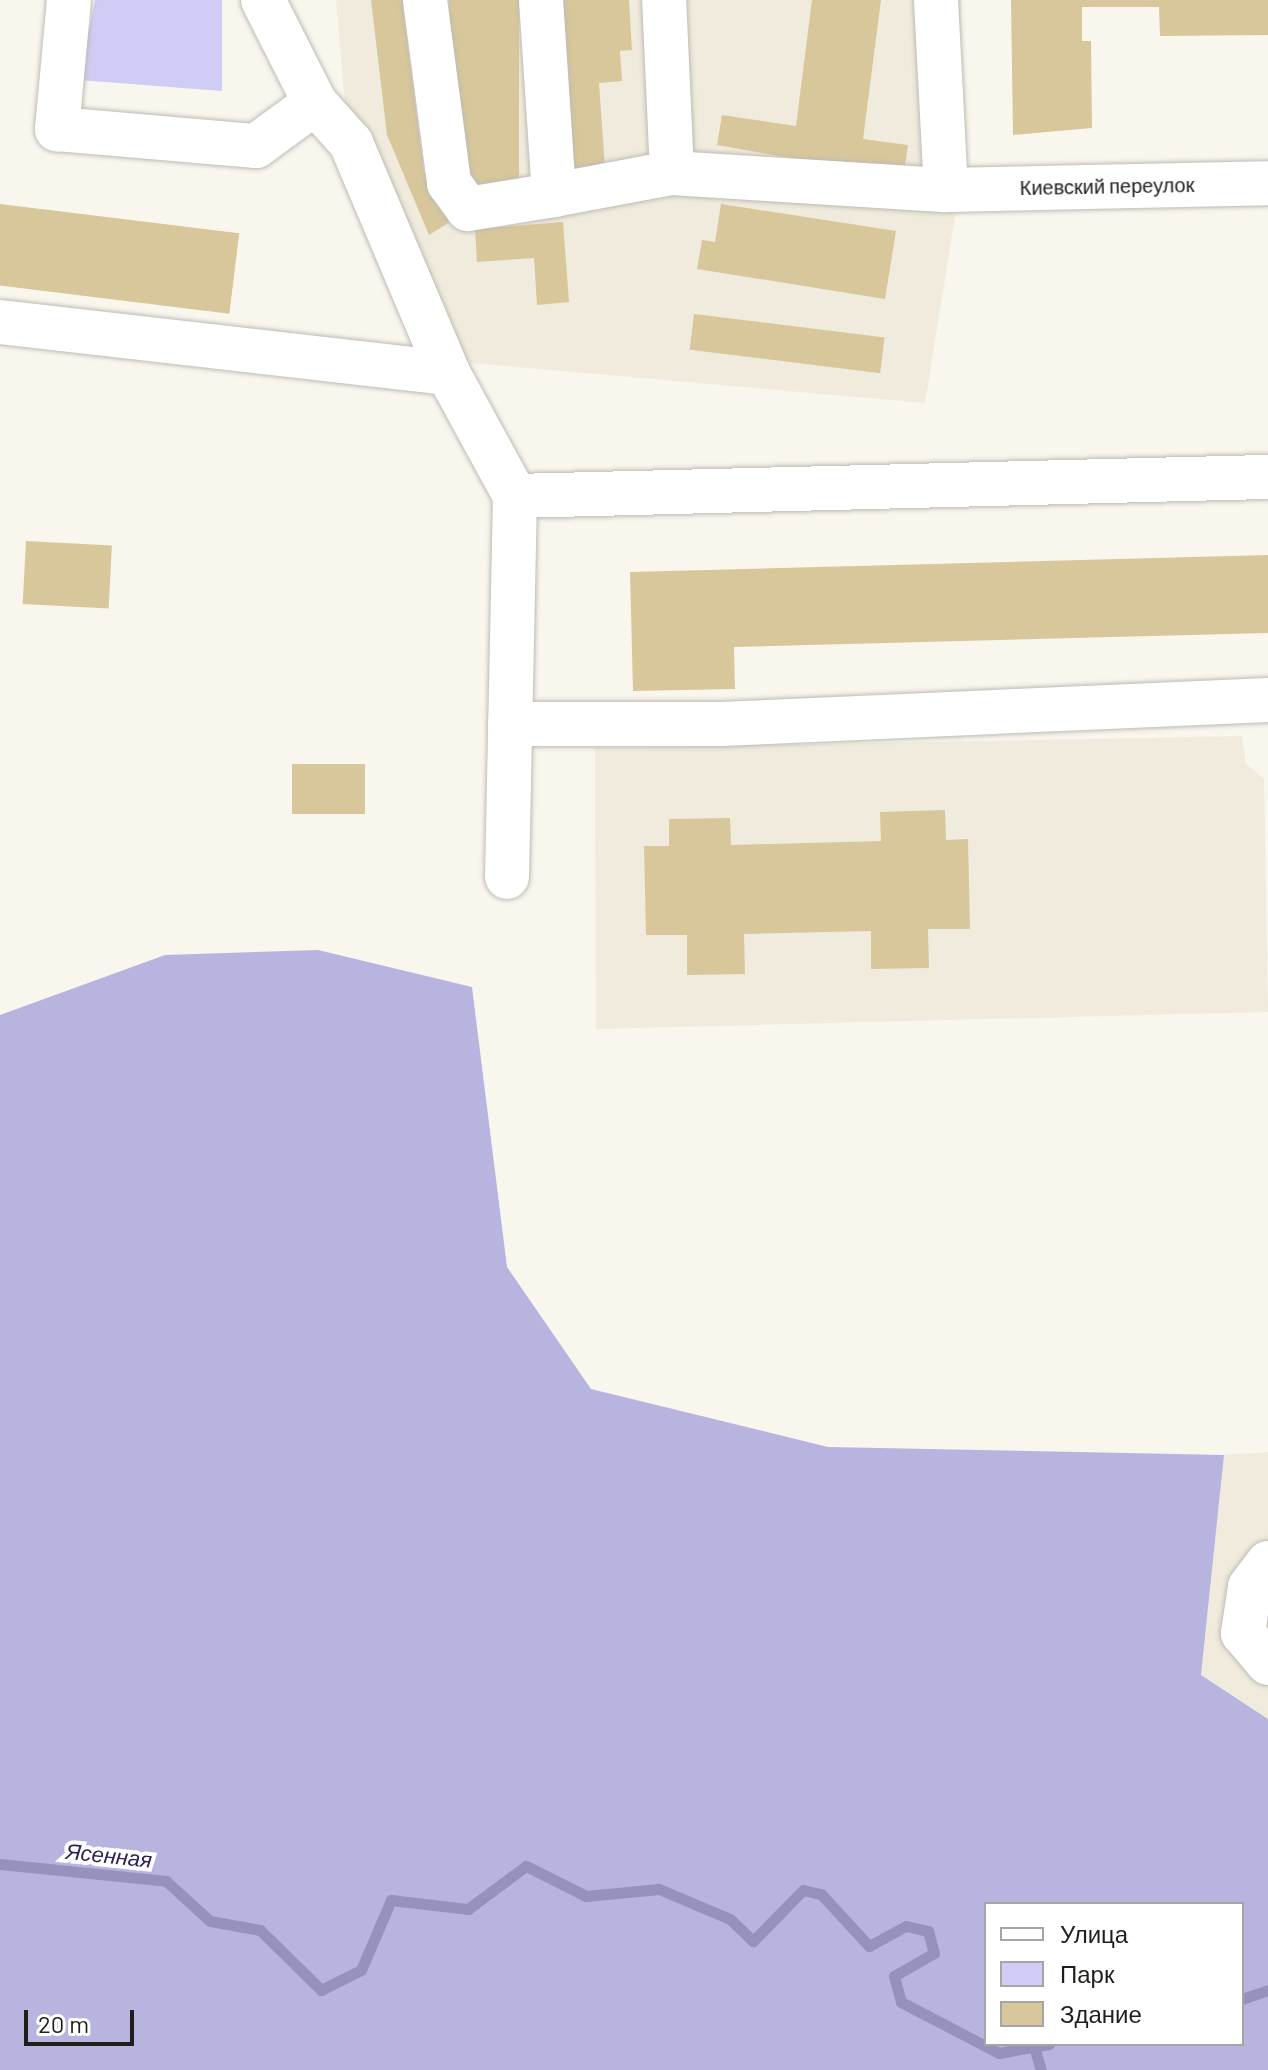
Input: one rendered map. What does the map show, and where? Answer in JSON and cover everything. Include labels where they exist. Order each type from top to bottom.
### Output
[{"type":"street","points":[[69,0],[57,129],[256,146],[315,103]]},
{"type":"street","points":[[263,0],[315,103],[351,143],[448,373],[515,496],[507,877]]},
{"type":"street","name":"Киевский переулок","points":[[425,0],[449,183],[468,209],[672,173],[946,190],[1268,183]]},
{"type":"street","points":[[541,0],[554,195]]},
{"type":"street","points":[[664,0],[672,173]]},
{"type":"street","points":[[936,0],[946,190]]},
{"type":"street","points":[[0,322],[448,373]]},
{"type":"street","points":[[515,496],[1268,477]]},
{"type":"street","points":[[510,724],[722,724],[1268,700]]},
{"type":"street","points":[[1268,1563],[1250,1587],[1243,1633],[1268,1663]]},
{"type":"shaded area","points":[[336,0],[961,0],[956,210],[925,403],[471,363],[452,344],[346,116]]},
{"type":"shaded area","points":[[1242,736],[1246,764],[1264,779],[1268,1012],[596,1029],[595,748]]},
{"type":"shaded area","points":[[318,950],[472,987],[507,1267],[591,1389],[828,1447],[1224,1455],[1201,1675],[1268,1719],[1268,2070],[0,2070],[0,1015],[165,955]]},
{"type":"shaded area","points":[[1268,1452],[1268,1719],[1201,1675],[1224,1455]]},
{"type":"green space","points":[[95,0],[222,0],[222,91],[79,80]]},
{"type":"building","points":[[371,0],[402,0],[424,172],[458,217],[429,235],[387,135]]},
{"type":"building","points":[[449,0],[519,0],[519,187],[449,187]]},
{"type":"building","points":[[560,0],[629,0],[632,50],[620,51],[622,81],[599,83],[605,168],[570,170]]},
{"type":"building","points":[[812,0],[881,0],[863,139],[908,145],[903,178],[717,145],[722,115],[796,126]]},
{"type":"building","points":[[1011,0],[1268,0],[1268,35],[1160,36],[1159,7],[1082,7],[1082,41],[1091,41],[1092,128],[1013,135]]},
{"type":"building","points":[[0,204],[239,233],[229,314],[0,286]]},
{"type":"building","points":[[721,204],[896,231],[885,299],[697,269],[702,240],[715,242]]},
{"type":"building","points":[[563,222],[569,302],[537,305],[534,258],[477,262],[475,229]]},
{"type":"building","points":[[694,314],[885,337],[880,373],[690,350]]},
{"type":"building","points":[[26,541],[112,546],[109,608],[23,604]]},
{"type":"building","points":[[1268,555],[1268,633],[734,647],[735,689],[633,691],[630,572]]},
{"type":"building","points":[[292,764],[365,764],[365,814],[292,814]]},
{"type":"building","points":[[945,810],[946,840],[968,839],[970,929],[928,929],[929,968],[871,969],[871,931],[744,934],[745,974],[687,975],[687,935],[646,935],[644,846],[669,846],[669,819],[730,818],[731,845],[881,841],[880,812]]},
{"type":"waterway","name":"Ясенная","points":[[0,1864],[166,1881],[210,1921],[260,1930],[321,1990],[361,1970],[391,1900],[468,1909],[526,1866],[586,1896],[659,1889],[730,1919],[753,1941],[803,1890],[821,1894],[869,1946],[906,1926],[928,1931],[934,1953],[894,1976],[901,2002],[984,2045]]},
{"type":"waterway","name":"Ясенная","points":[[1244,1998],[1268,1990]]},
{"type":"waterway","name":"Ясенная","points":[[986,2046],[999,2053],[1038,2046]]},
{"type":"waterway","points":[[1034,2047],[1041,2070]]}]
